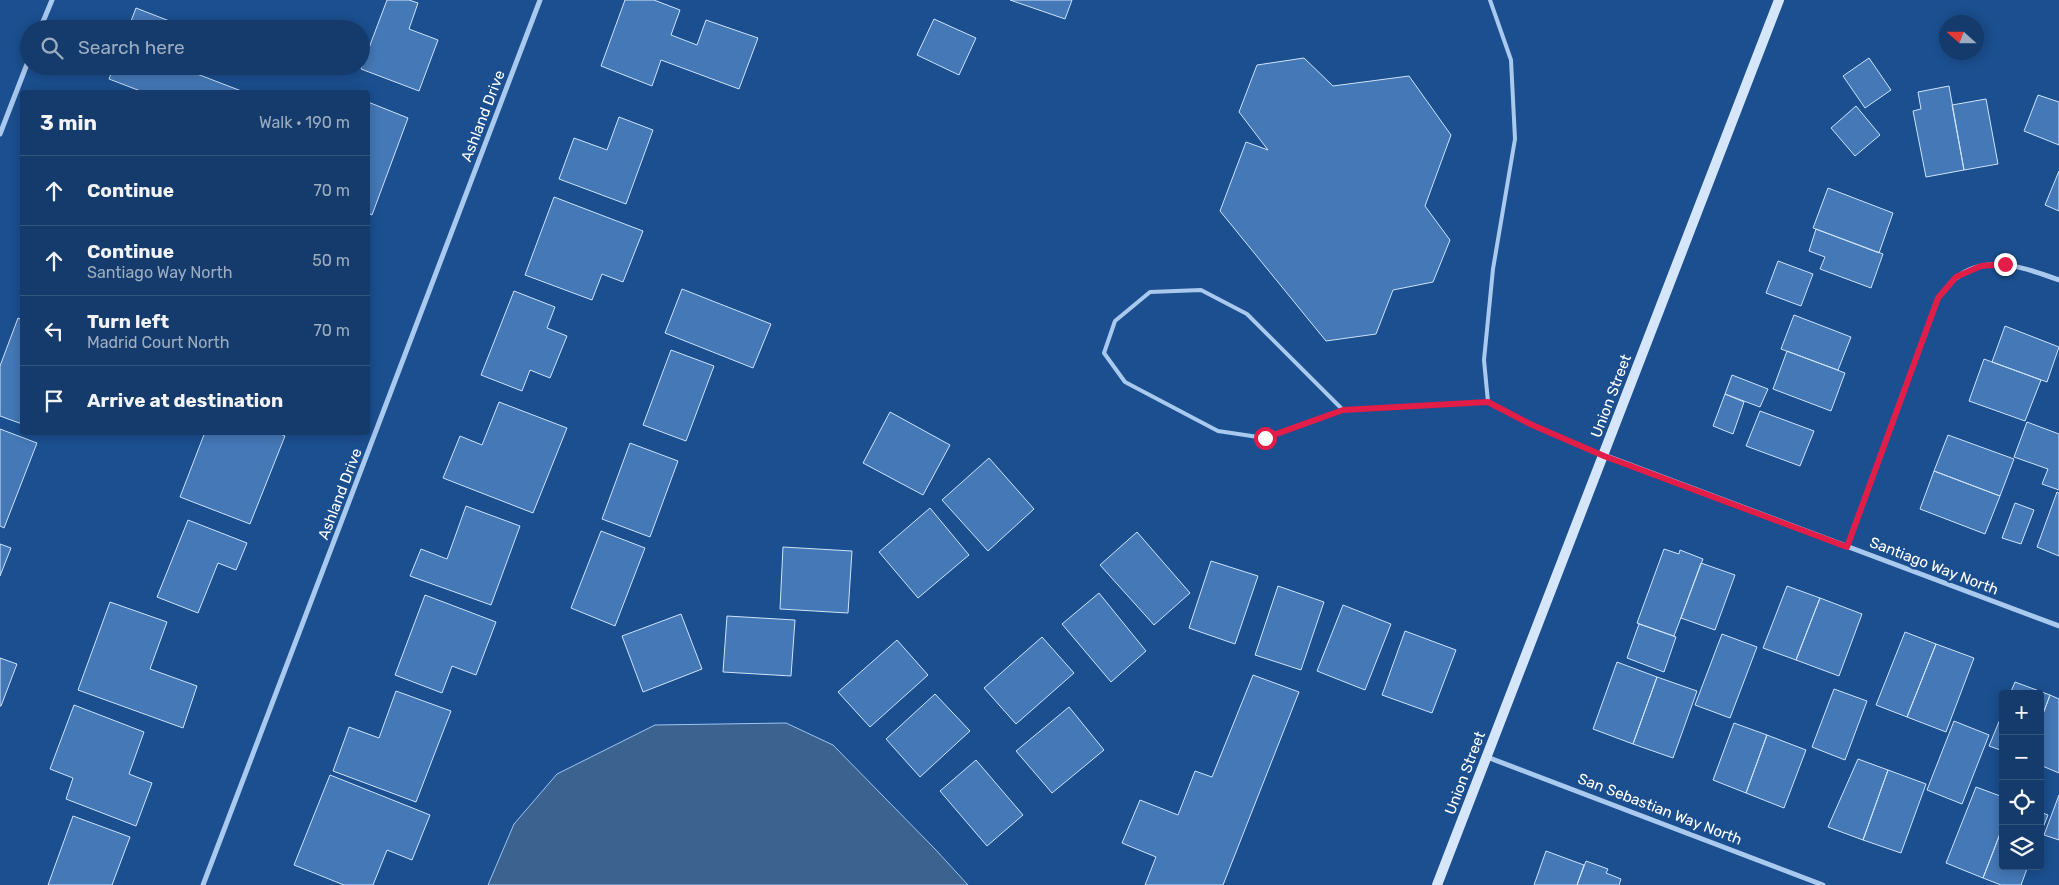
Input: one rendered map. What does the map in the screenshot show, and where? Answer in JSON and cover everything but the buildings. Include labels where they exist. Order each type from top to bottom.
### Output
[{"type":"street","points":[[44,20],[52,0]]},
{"type":"street","name":"Ashland Drive","points":[[203,885],[540,0]]},
{"type":"street","name":"Union Street","points":[[1437,885],[1604,456],[1778,0]]},
{"type":"street","points":[[0,134],[23,75]]},
{"type":"street","points":[[1847,547],[1938,298],[1956,277],[1981,266],[2005,264],[2028,268],[2059,280]]},
{"type":"street","name":"Santiago Way North","points":[[1604,456],[2059,626]]},
{"type":"street","name":"San Sebastian Way North","points":[[1488,757],[1823,885]]},
{"type":"lane","points":[[1488,402],[1484,360],[1493,269],[1515,138],[1511,60],[1490,0]]},
{"type":"lane","points":[[1343,410],[1247,314],[1202,290],[1150,292],[1115,321],[1104,353],[1125,382],[1218,431],[1265,438],[1343,410],[1488,402],[1530,424],[1604,456]]},
{"type":"water","points":[[786,723],[833,745],[968,885],[488,885],[514,824],[557,774],[655,725]]},
{"type":"route","points":[[1265,438],[1343,410],[1488,402],[1530,424],[1604,456],[1847,547],[1938,298],[1956,277],[1981,266],[2005,264]]}]
